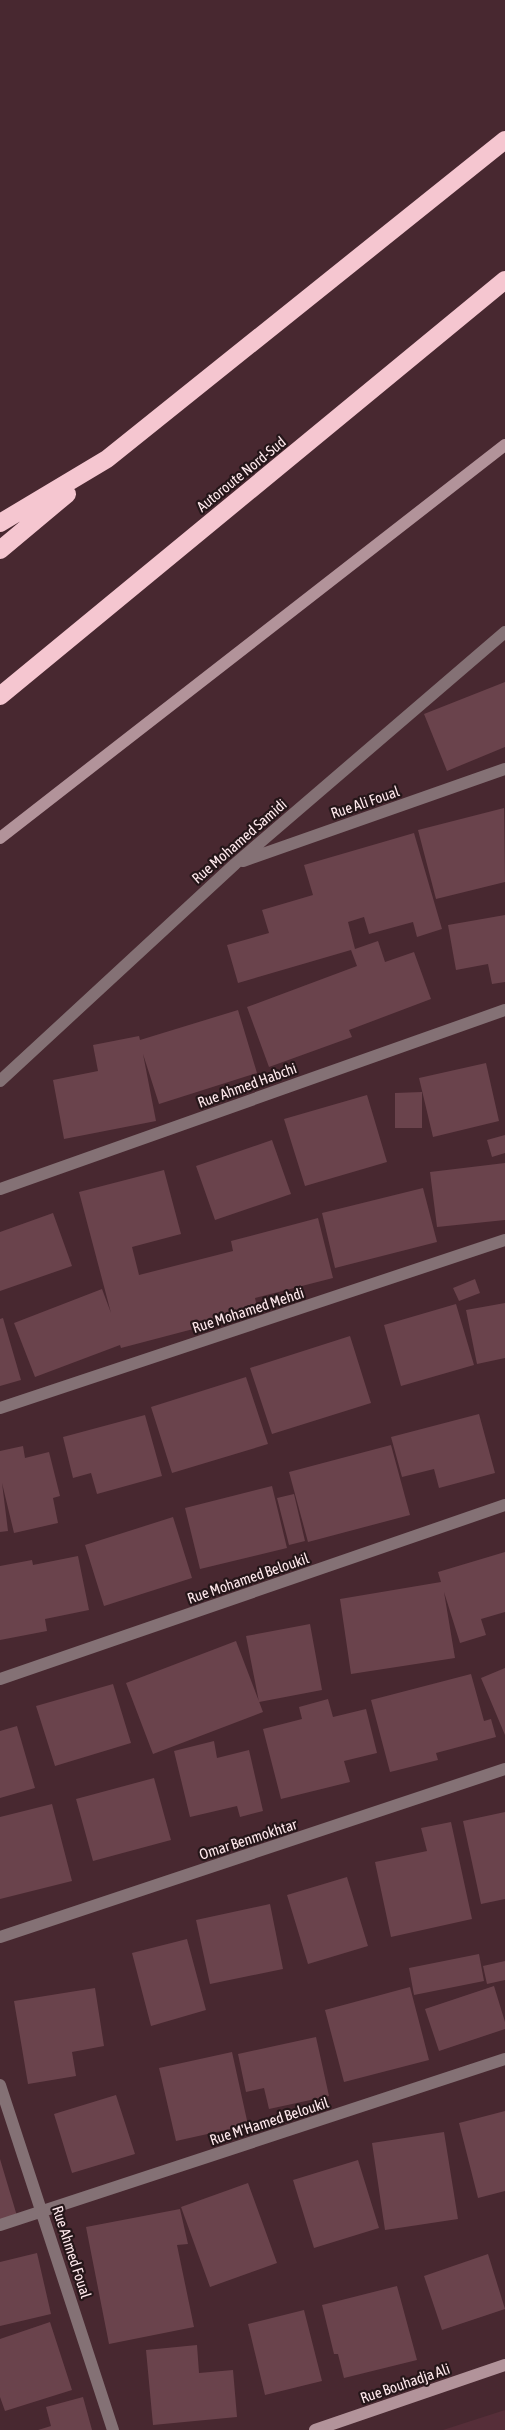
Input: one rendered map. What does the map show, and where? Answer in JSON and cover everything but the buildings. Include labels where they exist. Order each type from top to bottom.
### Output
[{"type":"highway","points":[[0,550],[107,459],[505,140]]},
{"type":"highway","name":"Autoroute Nord-Sud","points":[[0,696],[505,280]]},
{"type":"highway","points":[[0,523],[107,459]]},
{"type":"main road","points":[[0,838],[505,445]]},
{"type":"main road","name":"Rue Bouhadja Ali","points":[[315,2430],[505,2365]]},
{"type":"street","name":"Rue Mohamed Samidi","points":[[0,1081],[235,864],[505,632]]},
{"type":"street","name":"Rue Ali Foual","points":[[235,864],[505,769]]},
{"type":"street","name":"Rue Ahmed Habchi","points":[[0,1189],[505,1010]]},
{"type":"street","name":"Rue Mohamed Mehdi","points":[[0,1408],[505,1240]]},
{"type":"street","name":"Rue Mohamed Beloukil","points":[[0,1679],[505,1505]]},
{"type":"street","name":"Omar Benmokhtar","points":[[0,1936],[505,1769]]},
{"type":"street","name":"Rue M'Hamed Beloukil","points":[[0,2225],[505,2059]]},
{"type":"street","name":"Rue Ahmed Foual","points":[[0,2085],[113,2430]]},
{"type":"shaded area","points":[[505,2410],[505,2430],[443,2430]]}]
